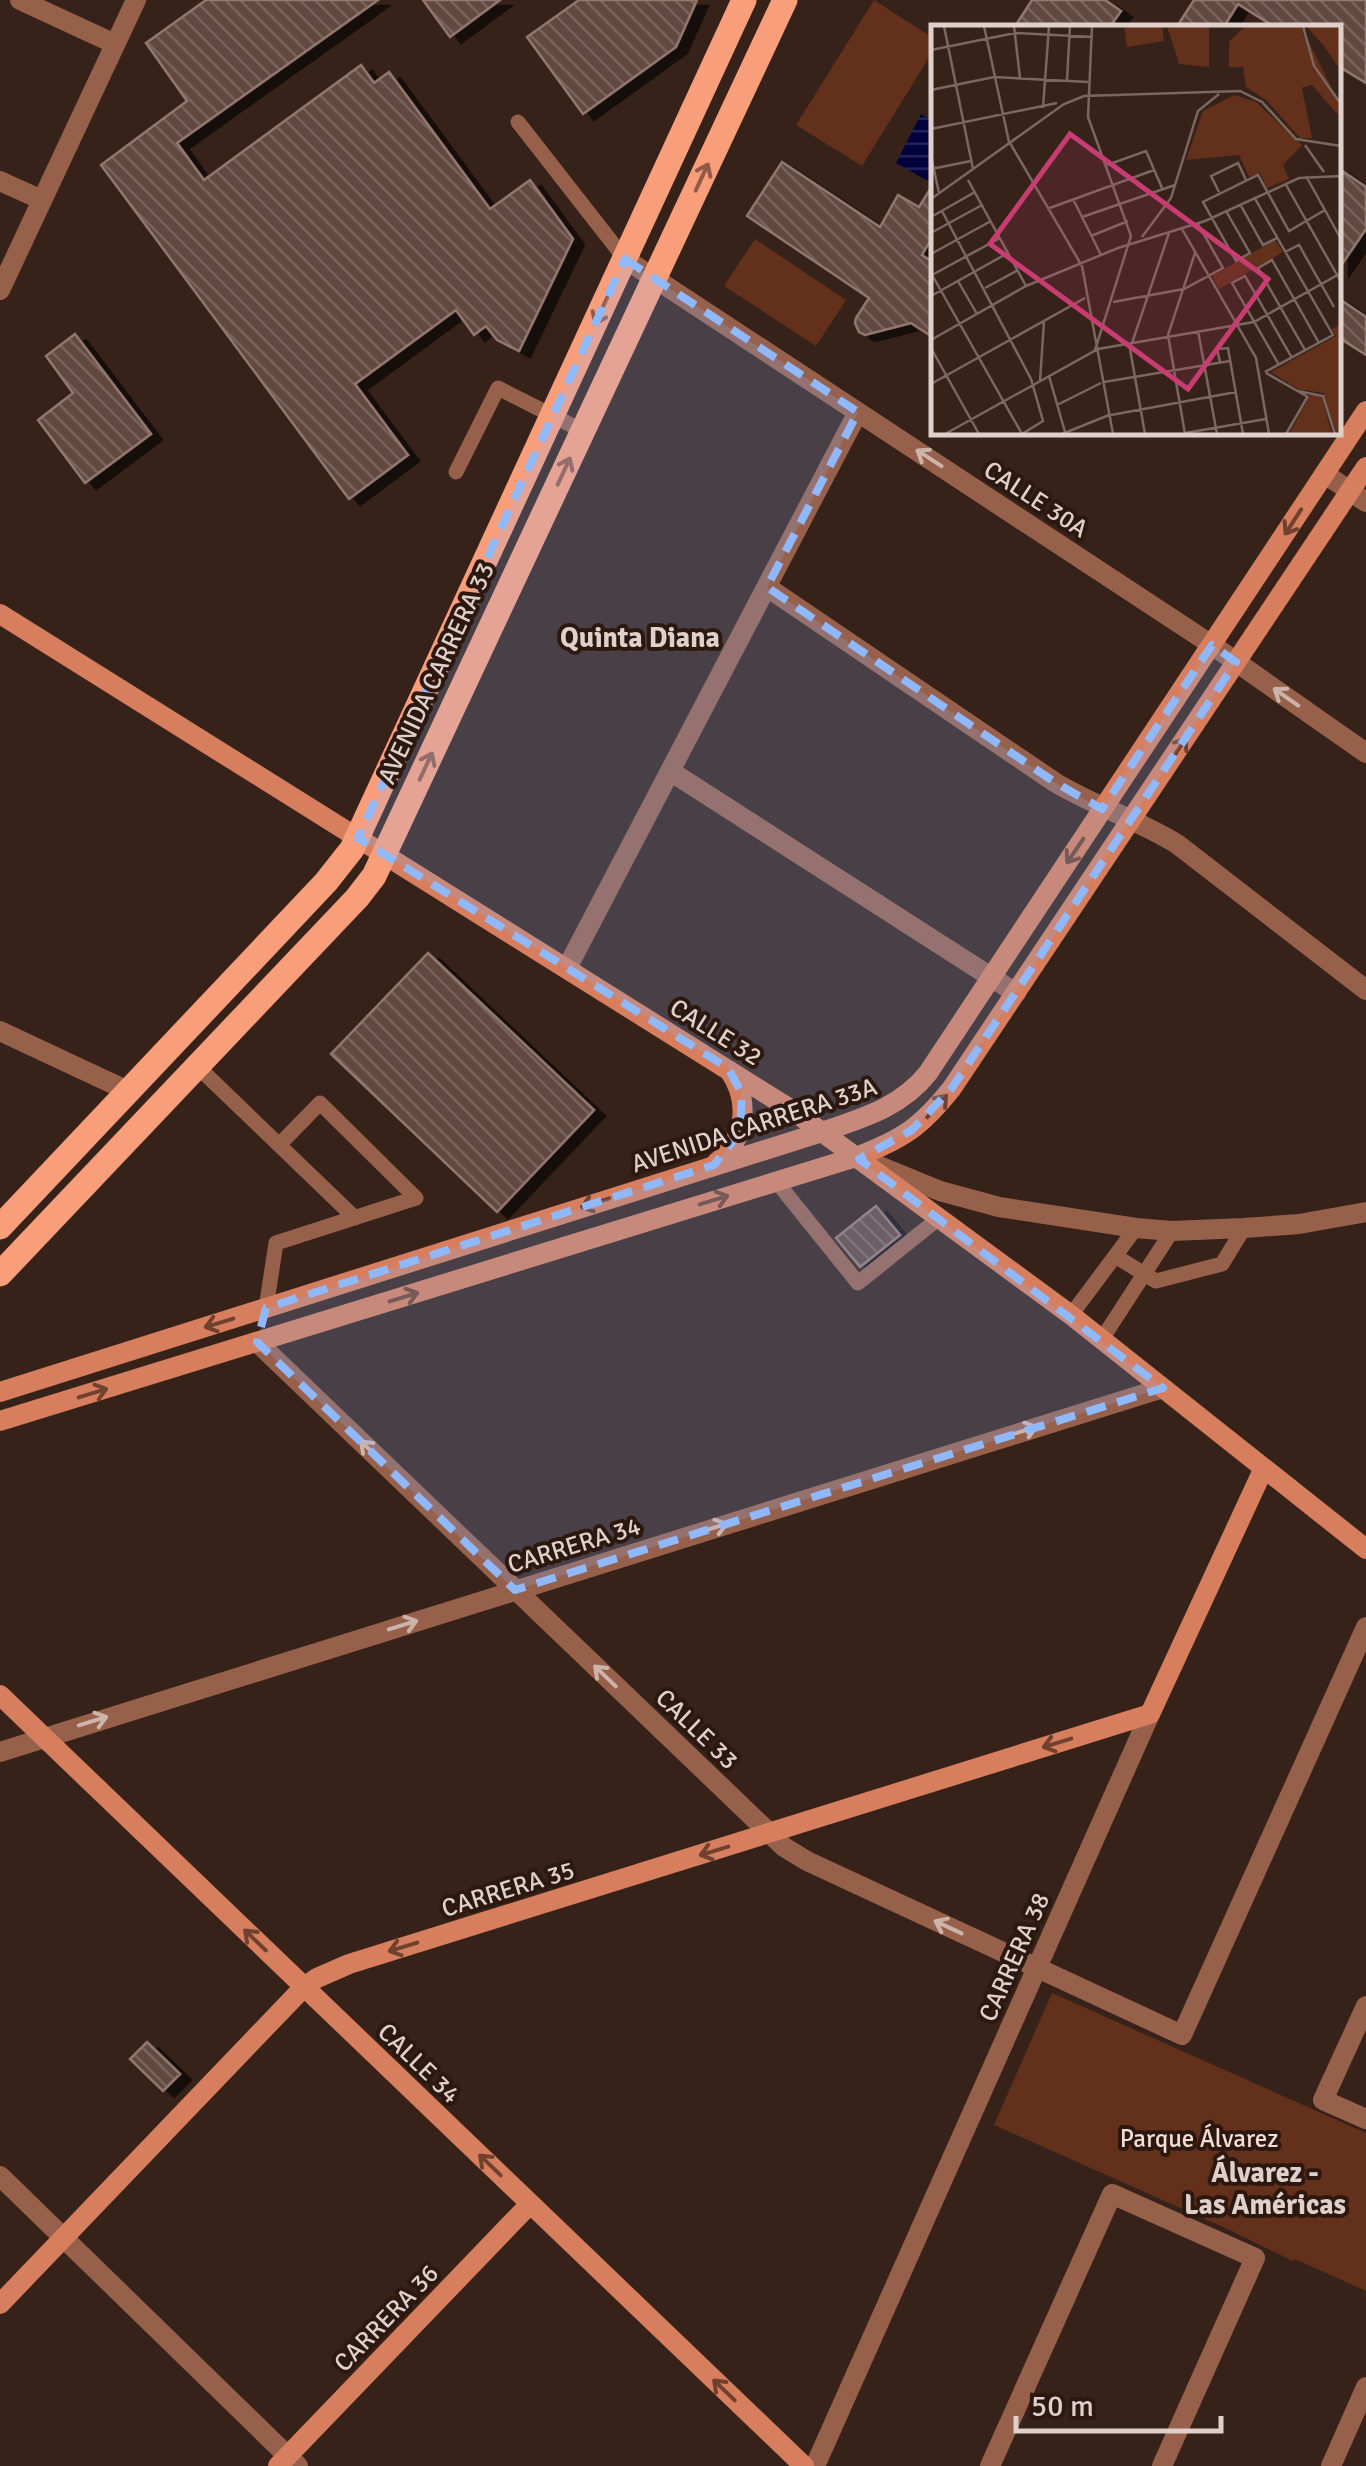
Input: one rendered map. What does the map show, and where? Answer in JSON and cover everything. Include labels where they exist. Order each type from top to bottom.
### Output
[{"type":"main road","name":"AVENIDA CARRERA 33","points":[[0,1227],[346,858],[744,0]]},
{"type":"main road","name":"AVENIDA CARRERA 33","points":[[0,1274],[374,876],[785,0]]},
{"type":"street","points":[[20,0],[115,44]]},
{"type":"street","points":[[0,290],[136,0]]},
{"type":"street","points":[[0,181],[42,200]]},
{"type":"street","name":"CALLE 30A","points":[[625,259],[1212,644],[1366,753]]},
{"type":"street","name":"AVENIDA CARRERA 33A","points":[[0,1392],[822,1132],[894,1105],[917,1086],[991,978],[1366,411]]},
{"type":"street","points":[[567,968],[858,412]]},
{"type":"street","points":[[0,1422],[856,1156],[901,1138],[934,1111],[952,1088],[1236,662],[1358,497],[1366,467]]},
{"type":"street","points":[[1324,474],[1358,497]]},
{"type":"street","points":[[767,587],[1056,783],[1178,844],[1366,990]]},
{"type":"street","name":"CALLE 32","points":[[0,614],[728,1068],[822,1132],[1071,1314],[1366,1550]]},
{"type":"street","points":[[670,771],[1016,994]]},
{"type":"street","points":[[0,1031],[128,1091]]},
{"type":"street","points":[[714,1166],[735,1143],[743,1120],[742,1094],[728,1068]]},
{"type":"street","points":[[856,1156],[940,1191],[999,1208],[1079,1222],[1172,1232],[1299,1224],[1366,1212]]},
{"type":"street","points":[[257,1342],[266,1308]]},
{"type":"street","name":"CALLE 33","points":[[257,1342],[784,1846],[807,1861],[1182,2036],[1366,1627]]},
{"type":"street","name":"CARRERA 34","points":[[0,1752],[1162,1388]]},
{"type":"street","name":"CARRERA 38","points":[[815,2466],[1263,1470]]},
{"type":"street","name":"CALLE 34","points":[[0,1695],[804,2466]]},
{"type":"street","name":"CARRERA 35","points":[[0,2304],[304,1987],[317,1978],[349,1964],[1150,1714]]},
{"type":"street","points":[[1366,2006],[1324,2100],[1366,2119]]},
{"type":"street","points":[[0,2176],[288,2463]]},
{"type":"street","points":[[990,2466],[1112,2194],[1255,2258],[1162,2466]]},
{"type":"street","name":"CARRERA 36","points":[[288,2463],[530,2204]]},
{"type":"street","points":[[1330,2466],[1366,2388]]},
{"type":"lane","points":[[518,122],[625,259]]},
{"type":"lane","points":[[456,472],[498,388],[583,431]]},
{"type":"lane","points":[[197,1066],[355,1218]]},
{"type":"lane","points":[[266,1308],[276,1243],[416,1198],[320,1103],[279,1145]]},
{"type":"lane","points":[[776,1181],[858,1283],[939,1218]]},
{"type":"lane","points":[[1071,1314],[1136,1228]]},
{"type":"lane","points":[[1115,1256],[1156,1281],[1222,1264],[1244,1228]]},
{"type":"lane","points":[[1102,1339],[1172,1232]]},
{"type":"highlighted area","points":[[625,259],[858,412],[767,587],[1056,783],[1102,809],[1212,645],[1236,662],[952,1088],[912,1130],[859,1159],[1163,1388],[515,1590],[257,1342],[266,1308],[714,1165],[740,1132],[742,1094],[728,1068],[358,838]]},
{"type":"green space","points":[[874,0],[931,37],[931,54],[862,166],[796,125]]},
{"type":"green space","points":[[755,239],[846,300],[816,346],[724,286]]},
{"type":"green space","name":"Parque Álvarez","points":[[1052,1993],[1366,2133],[1366,2291],[994,2125]]},
{"type":"shaded area","points":[[921,114],[931,120],[928,181],[896,163]]},
{"type":"building","points":[[206,0],[378,0],[177,143],[204,180],[361,65],[374,83],[389,72],[490,209],[530,180],[573,239],[519,351],[497,340],[486,326],[474,335],[456,310],[355,384],[408,455],[349,499],[101,165],[187,101],[146,43]]},
{"type":"building","points":[[423,0],[500,0],[450,37]]},
{"type":"building","points":[[579,0],[697,0],[676,47],[583,114],[527,37]]},
{"type":"building","points":[[1032,0],[1105,0],[1121,11],[1111,25],[1016,25]]},
{"type":"building","points":[[1194,0],[1366,0],[1366,83],[1341,68],[1341,25],[1271,25],[1238,4],[1225,25],[1178,25]]},
{"type":"building","points":[[782,162],[880,227],[898,195],[919,207],[931,188],[931,239],[922,255],[931,261],[931,336],[911,323],[865,335],[859,332],[856,318],[869,298],[747,216]]},
{"type":"building","points":[[1341,170],[1366,187],[1366,229],[1341,266]]},
{"type":"building","points":[[1341,300],[1366,317],[1366,355],[1341,339]]},
{"type":"building","points":[[75,334],[151,434],[85,483],[38,420],[73,393],[46,356]]},
{"type":"building","points":[[428,953],[594,1110],[497,1212],[331,1054]]},
{"type":"building","points":[[876,1206],[900,1235],[860,1267],[836,1238]]},
{"type":"building","points":[[147,2042],[180,2074],[163,2091],[130,2059]]},
{"type":"district","name":"Quinta Diana","points":[[640,638]]},
{"type":"district","name":"Álvarez - Las Américas","points":[[1265,2189]]}]
